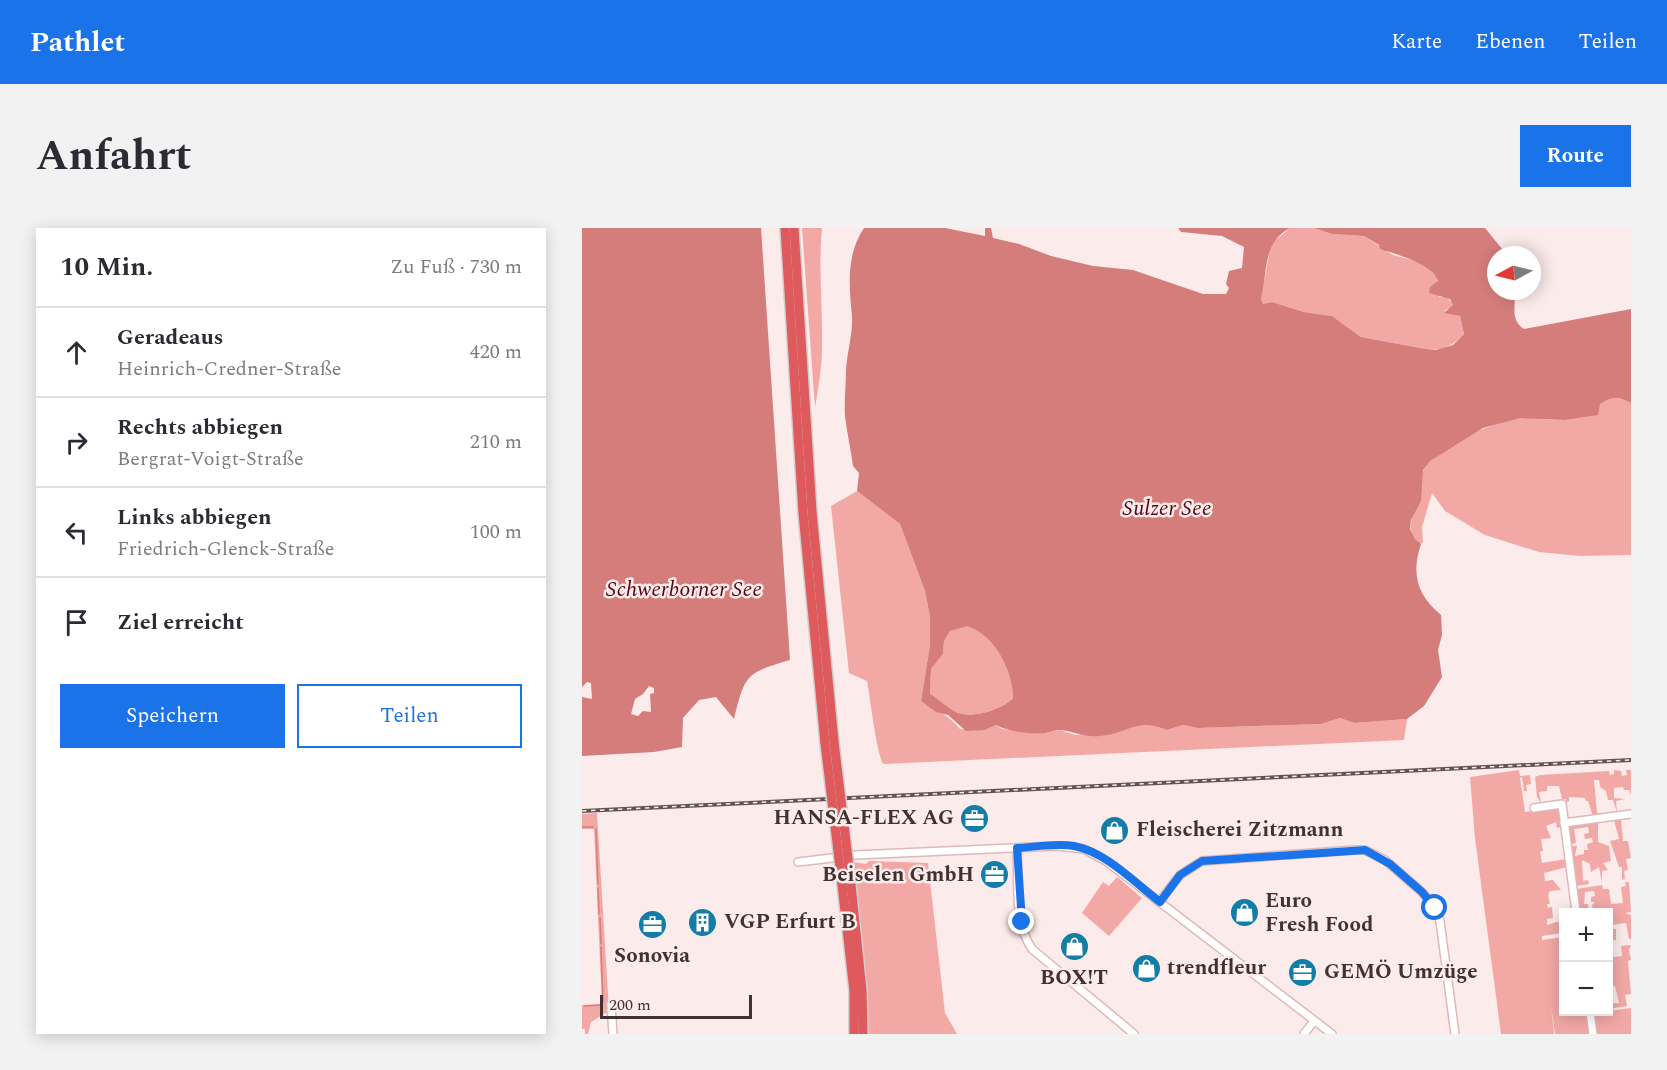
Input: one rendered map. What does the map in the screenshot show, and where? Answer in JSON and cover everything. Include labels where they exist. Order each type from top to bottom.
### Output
[{"type":"highway","points":[[785,228],[803,513],[845,876],[854,991],[854,1034]]},
{"type":"highway","points":[[794,228],[812,512],[830,742]]},
{"type":"highway","points":[[845,876],[862,990],[863,1034]]},
{"type":"street","points":[[1534,808],[1562,804],[1575,908]]},
{"type":"street","points":[[1564,824],[1631,814]]},
{"type":"street","points":[[855,855],[1061,846],[1084,849],[1106,861],[1332,1034]]},
{"type":"street","points":[[1017,848],[1021,912],[1027,941],[1032,949],[1134,1034]]},
{"type":"street","points":[[1160,902],[1180,875],[1202,861],[1355,850],[1377,854],[1422,892],[1438,914],[1455,1034]]},
{"type":"street","points":[[798,862],[832,858]]},
{"type":"street","points":[[611,1005],[613,1034]]},
{"type":"street","points":[[1591,1016],[1593,1034]]},
{"type":"street","points":[[1304,1034],[1314,1021]]},
{"type":"shaded area","points":[[802,228],[822,228],[820,258],[822,356],[815,408]]},
{"type":"shaded area","points":[[1290,228],[1314,228],[1332,234],[1364,236],[1393,255],[1423,263],[1437,277],[1439,297],[1446,297],[1453,303],[1452,307],[1444,311],[1460,316],[1464,334],[1447,347],[1426,349],[1361,337],[1332,316],[1304,312],[1272,302],[1263,304],[1261,299],[1271,244]]},
{"type":"shaded area","points":[[1619,396],[1631,403],[1631,555],[1580,556],[1539,552],[1485,535],[1445,511],[1432,493],[1422,527],[1423,542],[1421,544],[1416,540],[1411,531],[1411,521],[1418,500],[1422,473],[1430,460],[1440,452],[1467,436],[1508,420],[1519,418],[1564,419]]},
{"type":"shaded area","points":[[857,491],[900,524],[925,591],[930,617],[930,645],[921,701],[947,717],[960,729],[985,730],[996,725],[1002,729],[1044,733],[1060,730],[1075,735],[1123,729],[1140,724],[1156,724],[1167,730],[1183,725],[1198,728],[1321,724],[1340,718],[1354,723],[1407,719],[1404,740],[884,764],[876,739],[867,681],[849,673],[831,506]]},
{"type":"shaded area","points":[[967,625],[986,636],[1000,654],[1010,676],[1013,698],[995,709],[972,715],[955,712],[930,694],[931,669],[943,654],[944,641],[950,631]]},
{"type":"shaded area","points":[[1519,770],[1520,776],[1530,775],[1531,784],[1526,785],[1527,791],[1524,791],[1522,777],[1520,778],[1525,812],[1558,807],[1561,827],[1557,828],[1556,822],[1546,826],[1551,838],[1541,839],[1543,851],[1540,852],[1542,863],[1566,859],[1567,867],[1544,873],[1545,881],[1553,880],[1561,890],[1550,891],[1548,895],[1550,904],[1547,904],[1548,908],[1552,907],[1553,918],[1547,919],[1547,925],[1559,921],[1559,934],[1542,936],[1542,940],[1559,938],[1559,1016],[1587,1016],[1589,1034],[1555,1034],[1551,1005],[1554,1034],[1501,1034],[1475,838],[1470,777]]},
{"type":"shaded area","points":[[1614,770],[1621,771],[1622,776],[1627,775],[1626,770],[1631,770],[1631,795],[1629,790],[1624,790],[1623,787],[1614,788],[1614,798],[1625,799],[1616,801],[1617,813],[1613,800],[1608,800],[1606,791],[1600,787],[1599,780],[1594,780],[1597,813],[1604,813],[1604,816],[1593,817],[1585,798],[1569,797],[1569,801],[1566,802],[1566,799],[1562,799],[1559,786],[1547,786],[1547,791],[1539,792],[1541,803],[1537,797],[1535,777],[1540,775],[1609,771],[1610,775],[1614,774]]},
{"type":"shaded area","points":[[597,813],[609,1011],[591,1022],[588,1034],[585,1034],[585,1029],[582,1029],[582,1005],[602,1004],[594,829],[582,829],[582,814]]},
{"type":"shaded area","points":[[1621,819],[1623,841],[1628,841],[1631,858],[1626,859],[1628,870],[1624,871],[1625,879],[1622,880],[1622,867],[1619,867],[1610,841],[1619,839],[1614,820]]},
{"type":"shaded area","points":[[1598,822],[1598,842],[1609,846],[1611,861],[1603,863],[1608,870],[1602,871],[1602,883],[1599,867],[1591,872],[1590,864],[1582,860],[1583,881],[1588,880],[1589,884],[1576,886],[1570,846],[1577,846],[1575,856],[1584,854],[1584,850],[1588,850],[1587,844],[1593,842],[1592,838],[1585,839],[1584,834],[1589,833],[1588,827],[1574,829],[1576,843],[1570,844],[1568,826]]},
{"type":"shaded area","points":[[869,861],[928,863],[945,1013],[957,1034],[868,1034],[867,989],[854,862],[866,864]]},
{"type":"shaded area","points":[[1117,877],[1142,898],[1109,936],[1082,913],[1103,882],[1109,886]]},
{"type":"shaded area","points":[[1625,882],[1629,882],[1631,912],[1625,913],[1631,915],[1631,939],[1629,939],[1626,923],[1613,925],[1613,908],[1592,908],[1595,902],[1591,902],[1591,897],[1595,896],[1594,891],[1585,892],[1584,904],[1588,904],[1588,908],[1578,908],[1576,889],[1602,885],[1603,889],[1609,889],[1611,904],[1623,903],[1621,887],[1626,886]]},
{"type":"shaded area","points":[[1613,929],[1616,929],[1616,940],[1613,940]]},
{"type":"shaded area","points":[[1631,945],[1629,950],[1631,960],[1628,961],[1631,994],[1625,995],[1627,1006],[1613,1008],[1613,1004],[1619,1003],[1615,986],[1613,986],[1613,957],[1622,956],[1621,946]]},
{"type":"shaded area","points":[[1631,1008],[1631,1034],[1596,1034],[1593,1016],[1613,1016],[1613,1010]]},
{"type":"water","name":"Schwerborner See","points":[[582,228],[761,228],[790,660],[764,668],[750,678],[741,693],[734,719],[716,697],[699,700],[683,718],[682,747],[654,752],[582,756],[582,697],[592,699],[591,683],[587,682],[582,687]],"holes":[[[649,686],[654,688],[654,693],[650,694],[651,712],[643,711],[638,716],[631,714],[635,699]]]},
{"type":"water","name":"Sulzer See","points":[[864,228],[945,228],[985,236],[985,228],[991,228],[993,238],[1019,244],[1051,256],[1093,266],[1133,270],[1203,294],[1226,294],[1229,288],[1226,284],[1229,271],[1242,268],[1244,247],[1222,236],[1181,232],[1178,228],[1290,228],[1281,234],[1270,250],[1261,299],[1263,304],[1272,302],[1304,312],[1332,316],[1361,337],[1436,350],[1453,345],[1464,334],[1460,316],[1444,313],[1453,305],[1450,299],[1429,293],[1430,287],[1438,281],[1430,270],[1414,261],[1380,249],[1379,245],[1364,236],[1332,234],[1314,228],[1485,228],[1500,246],[1487,246],[1487,300],[1515,300],[1515,317],[1524,329],[1631,309],[1631,403],[1612,398],[1600,404],[1598,415],[1564,420],[1520,418],[1483,428],[1430,461],[1423,470],[1421,501],[1411,520],[1410,529],[1415,539],[1421,544],[1417,574],[1421,592],[1441,615],[1442,635],[1438,650],[1442,677],[1424,706],[1407,719],[1354,723],[1340,718],[1321,724],[1198,728],[1183,725],[1167,730],[1156,726],[1140,725],[1095,736],[1060,730],[1046,733],[1020,732],[996,725],[985,730],[966,731],[948,715],[936,712],[921,701],[930,645],[930,617],[925,591],[900,524],[857,491],[859,473],[853,466],[845,405],[846,370],[852,323],[850,270],[854,249]],"holes":[[[967,626],[986,637],[1006,665],[1013,698],[1002,706],[986,712],[962,714],[930,694],[931,669],[943,654],[944,641],[950,631]]]},
{"type":"waterway","points":[[582,827],[593,827]]},
{"type":"waterway","points":[[596,829],[598,884]]},
{"type":"waterway","points":[[598,888],[599,914]]},
{"type":"waterway","points":[[600,918],[601,944]]},
{"type":"waterway","points":[[601,947],[603,1002]]},
{"type":"waterway","points":[[585,1006],[601,1005]]},
{"type":"railway","points":[[582,811],[1631,760]]},
{"type":"place","name":"HANSA-FLEX AG","points":[[975,818]]},
{"type":"place","name":"Fleischerei Zitzmann","points":[[1115,830]]},
{"type":"place","name":"Beiselen GmbH","points":[[995,875]]},
{"type":"place","name":"Euro Fresh Food","points":[[1244,913]]},
{"type":"place","name":"VGP Erfurt B","points":[[703,922]]},
{"type":"place","name":"Sonovia","points":[[652,925]]},
{"type":"place","name":"BOX!T","points":[[1074,947]]},
{"type":"place","name":"trendfleur","points":[[1146,968]]},
{"type":"place","name":"GEMÖ Umzüge","points":[[1303,972]]},
{"type":"route","points":[[1022,922],[1017,848],[1058,846],[1071,846],[1096,854],[1160,902],[1180,875],[1202,861],[1365,850],[1377,854],[1390,864],[1422,892],[1435,908]]}]
